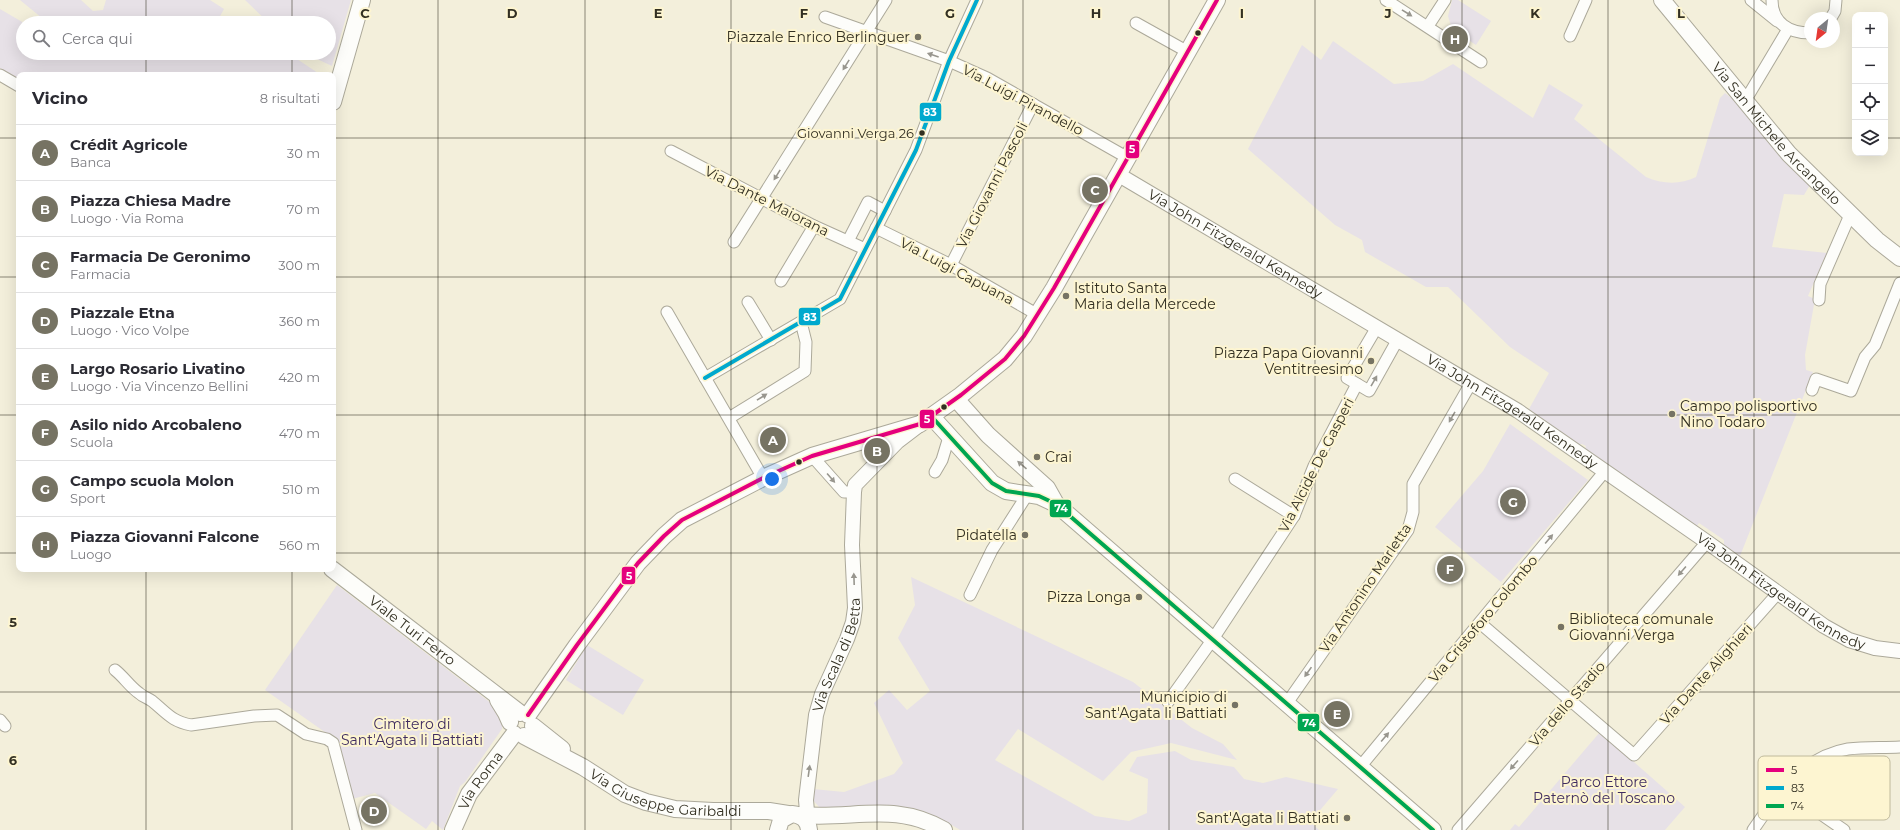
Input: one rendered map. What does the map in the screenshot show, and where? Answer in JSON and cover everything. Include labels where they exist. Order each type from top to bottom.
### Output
[{"type":"main road","points":[[336,91],[362,0]]},
{"type":"main road","points":[[1217,0],[1119,175],[1024,336],[1005,360],[956,399],[926,420],[949,437],[992,483],[1006,491],[1029,496],[1039,496],[1056,504],[1434,830]]},
{"type":"main road","name":"Via San Michele Arcangelo","points":[[1662,0],[1789,154],[1850,215],[1877,240],[1900,258]]},
{"type":"main road","points":[[956,399],[988,435],[1042,483],[1056,504]]},
{"type":"main road","name":"Via Roma","points":[[452,830],[469,794],[577,645],[638,563],[682,520],[763,478],[812,456],[926,420]]},
{"type":"main road","points":[[1029,496],[1042,483]]},
{"type":"main road","name":"Viale Turi Ferro","points":[[336,572],[492,693],[521,724]]},
{"type":"main road","name":"Via Giuseppe Garibaldi","points":[[521,724],[625,794],[646,802],[675,809],[769,811],[804,818],[845,816]]},
{"type":"main road","points":[[752,811],[763,816],[778,830],[781,820],[880,812],[898,813],[918,818],[944,830]]},
{"type":"street","points":[[734,242],[886,0]]},
{"type":"street","points":[[706,378],[840,299],[916,150],[949,61],[977,0]]},
{"type":"street","points":[[1386,0],[1481,62]]},
{"type":"street","points":[[1428,26],[1444,0]]},
{"type":"street","points":[[1570,36],[1586,0]]},
{"type":"street","points":[[1751,0],[1784,26],[1799,33],[1804,33]]},
{"type":"street","points":[[1772,0],[1773,10],[1784,26]]},
{"type":"street","points":[[1834,12],[1836,0]]},
{"type":"street","name":"Via Luigi Pirandello","points":[[824,17],[949,61],[987,78],[1128,158]]},
{"type":"street","points":[[1136,22],[1188,52]]},
{"type":"street","points":[[1745,101],[1784,26]]},
{"type":"street","points":[[0,75],[16,84]]},
{"type":"street","name":"Via Giovanni Pascoli","points":[[951,265],[1033,104]]},
{"type":"street","name":"Via Dante Maiorana","points":[[671,151],[814,226],[865,250]]},
{"type":"street","name":"Via John Fitzgerald Kennedy","points":[[1119,175],[1518,411],[1707,542],[1824,626],[1849,640],[1875,648],[1900,651]]},
{"type":"street","points":[[848,241],[868,202],[885,211]]},
{"type":"street","points":[[1819,300],[1820,284],[1850,215]]},
{"type":"street","points":[[781,281],[814,226]]},
{"type":"street","name":"Via Luigi Capuana","points":[[876,228],[951,265],[1038,314]]},
{"type":"street","points":[[1812,390],[1816,379],[1851,391],[1865,357],[1875,345],[1900,283]]},
{"type":"street","points":[[748,302],[771,340]]},
{"type":"street","points":[[667,312],[763,478]]},
{"type":"street","points":[[729,418],[804,371],[806,342],[801,322]]},
{"type":"street","points":[[1376,327],[1347,378],[1356,387],[1369,391],[1398,340]]},
{"type":"street","name":"Via Antonino Marletta","points":[[1286,703],[1408,530],[1413,512],[1413,484],[1472,383]]},
{"type":"street","name":"Via Alcide De Gasperi","points":[[1168,702],[1213,639],[1294,516],[1314,466],[1356,387]]},
{"type":"street","points":[[812,456],[844,492],[855,489],[897,442],[926,420]]},
{"type":"street","points":[[935,472],[942,460],[949,437]]},
{"type":"street","name":"Via Cristoforo Colombo","points":[[1360,767],[1605,471]]},
{"type":"street","points":[[1235,479],[1294,516]]},
{"type":"street","name":"Via Scala di Betta","points":[[804,818],[816,715],[822,694],[847,639],[853,622],[855,608],[852,544],[855,489]]},
{"type":"street","points":[[970,595],[992,550],[1029,496]]},
{"type":"street","name":"Via dello Stadio","points":[[1458,830],[1707,542]]},
{"type":"street","name":"Via Dante Alighieri","points":[[1570,700],[1634,755],[1778,593]]},
{"type":"street","points":[[1480,622],[1570,700]]},
{"type":"street","points":[[115,670],[124,677],[138,693],[152,701],[174,720],[191,725],[254,716],[277,715],[306,734],[327,739],[335,746],[356,830]]},
{"type":"street","points":[[1828,756],[1846,750],[1900,747]]},
{"type":"street","points":[[1753,830],[1760,820]]},
{"type":"street","points":[[1829,820],[1844,830]]},
{"type":"green space","points":[[20,0],[81,0],[93,11],[103,10],[106,0],[210,0],[224,9],[220,16],[39,16]]},
{"type":"green space","points":[[245,0],[351,0],[336,52],[336,16],[262,16]]},
{"type":"green space","points":[[1452,0],[1458,0],[1491,21],[1476,45],[1452,29],[1448,16]]},
{"type":"green space","points":[[0,9],[16,18],[16,60],[298,60],[316,72],[16,72],[16,77],[0,68]]},
{"type":"green space","points":[[1333,41],[1394,84],[1423,81],[1453,64],[1533,118],[1549,84],[1583,105],[1574,119],[1646,177],[1671,183],[1690,180],[1696,177],[1720,98],[1725,93],[1734,100],[1810,185],[1804,195],[1784,194],[1772,247],[1827,253],[1808,296],[1815,299],[1805,355],[1806,370],[1813,372],[1740,556],[1724,545],[1724,540],[1699,523],[1697,526],[1585,449],[1586,446],[1582,444],[1578,445],[1529,409],[1549,373],[1510,347],[1448,287],[1426,287],[1365,252],[1362,240],[1335,225],[1248,149],[1302,45],[1321,60]]},
{"type":"green space","points":[[319,60],[334,60],[332,66]]},
{"type":"green space","points":[[1510,424],[1588,480],[1501,582],[1435,527],[1483,471]]},
{"type":"green space","points":[[911,577],[1133,682],[1192,728],[1223,744],[1237,760],[1171,743],[1131,752],[1103,781],[1018,729],[995,760],[1095,816],[1129,821],[1147,813],[1148,779],[1129,771],[1137,757],[1175,751],[1191,760],[1234,767],[1244,779],[1263,783],[1286,777],[1338,789],[1310,822],[1319,830],[960,830],[943,820],[912,809],[880,806],[827,811],[819,807],[813,800],[813,789],[844,792],[894,774],[903,763],[874,703],[889,690],[907,710],[930,691],[898,638],[915,605]]},
{"type":"green space","name":"Cimitero di Sant'Agata li Battiati","points":[[337,585],[496,707],[503,721],[502,729],[465,782],[460,786],[443,830],[432,821],[426,829],[375,793],[352,799],[339,742],[265,690]]},
{"type":"green space","points":[[587,645],[644,680],[623,715],[566,680]]},
{"type":"green space","name":"Parco Ettore Paternò del Toscano","points":[[1600,732],[1685,807],[1665,830],[1510,830],[1515,824],[1519,827]]},
{"type":"transit line","name":"83","points":[[705,378],[840,299],[916,150],[949,61],[977,0]]},
{"type":"transit line","name":"5","points":[[528,715],[577,645],[638,563],[682,520],[763,478],[812,456],[920,424],[961,395],[1005,359],[1024,336],[1054,288],[1217,0]]},
{"type":"transit line","name":"74","points":[[932,417],[992,483],[1006,491],[1039,496],[1056,504],[1433,830]]},
{"type":"place","name":"Piazzale Enrico Berlinguer","points":[[918,37]]},
{"type":"place","name":"Piazza Giovanni Falcone","points":[[1455,39]]},
{"type":"place","name":"Giovanni Verga 26","points":[[922,133]]},
{"type":"place","name":"Farmacia De Geronimo","points":[[1095,190]]},
{"type":"place","name":"Istituto Santa Maria della Mercede","points":[[1066,296]]},
{"type":"place","name":"Piazza Papa Giovanni Ventitreesimo","points":[[1371,361]]},
{"type":"place","name":"Campo polisportivo Nino Todaro","points":[[1672,414]]},
{"type":"place","name":"Crédit Agricole","points":[[773,440]]},
{"type":"place","name":"Piazza Chiesa Madre","points":[[877,451]]},
{"type":"place","name":"Crai","points":[[1037,457]]},
{"type":"place","name":"Campo scuola Molon","points":[[1513,502]]},
{"type":"place","name":"Pidatella","points":[[1025,535]]},
{"type":"place","name":"Asilo nido Arcobaleno","points":[[1450,569]]},
{"type":"place","name":"Pizza Longa","points":[[1139,597]]},
{"type":"place","name":"Biblioteca comunale Giovanni Verga","points":[[1561,627]]},
{"type":"place","name":"Municipio di Sant'Agata li Battiati","points":[[1235,705]]},
{"type":"place","name":"Largo Rosario Livatino","points":[[1337,714]]},
{"type":"place","name":"Piazzale Etna","points":[[374,811]]},
{"type":"place","name":"Sant'Agata li Battiati","points":[[1347,818]]}]
